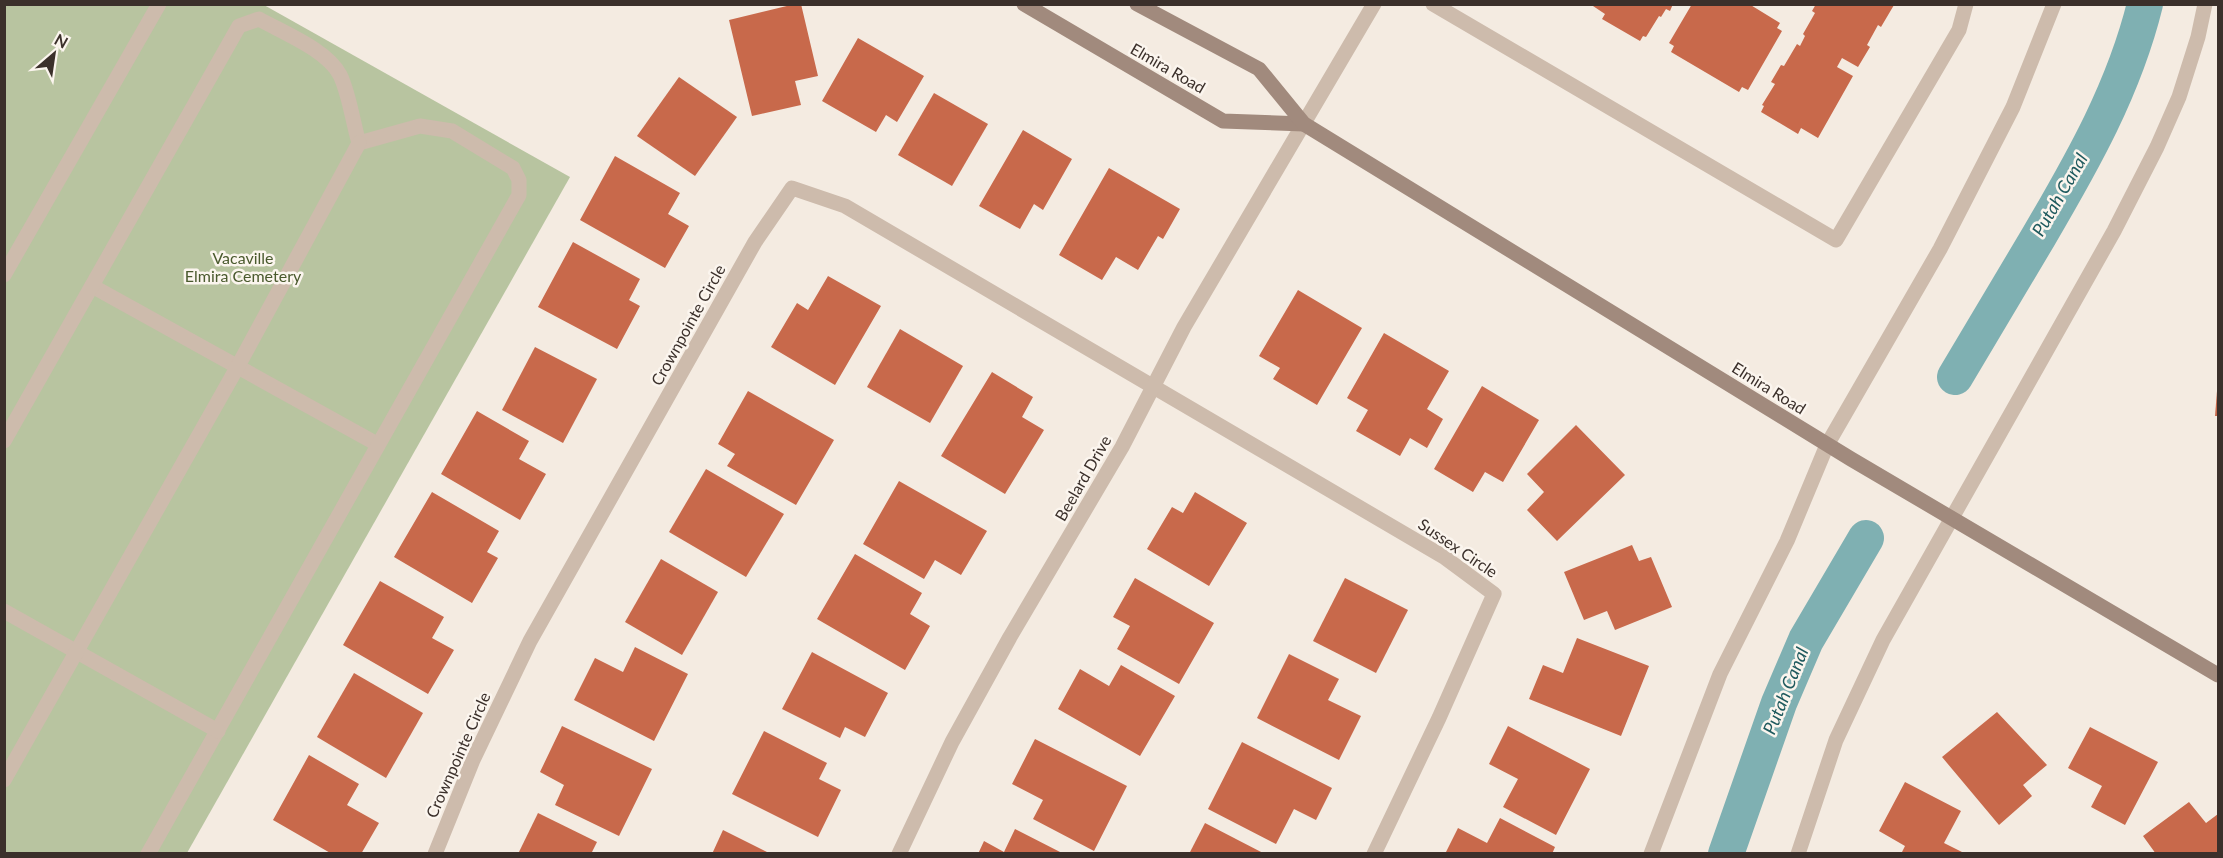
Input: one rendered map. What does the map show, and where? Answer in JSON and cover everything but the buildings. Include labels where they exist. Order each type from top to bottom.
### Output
[{"type":"main road","name":"Elmira Road","points":[[1024,4],[1223,121],[1304,124]]},
{"type":"main road","name":"Elmira Road","points":[[1137,4],[1259,69],[1304,124],[1827,445],[2218,675]]},
{"type":"street","points":[[4,275],[159,4]]},
{"type":"street","name":"Beelard Drive","points":[[899,854],[952,742],[1010,637],[1122,447],[1184,327],[1374,4]]},
{"type":"street","points":[[1433,4],[1836,240],[1959,30],[1966,4]]},
{"type":"street","points":[[1651,854],[1720,674],[1786,541],[1827,445],[1940,249],[2008,117],[2054,4]]},
{"type":"street","points":[[1798,854],[1836,740],[1883,640],[2114,231],[2157,147],[2179,98],[2198,37],[2205,4]]},
{"type":"street","points":[[4,441],[239,26],[259,19],[308,46],[333,64],[341,77],[359,143],[238,366],[4,780]]},
{"type":"street","points":[[148,854],[519,195],[519,180],[513,168],[452,131],[420,126],[359,143]]},
{"type":"street","name":"Crownpointe Circle","points":[[435,854],[473,760],[530,641],[755,242],[792,188],[845,206],[1155,387]]},
{"type":"street","points":[[92,286],[377,444]]},
{"type":"street","name":"Sussex Circle","points":[[1155,387],[1444,557],[1494,594],[1439,718],[1374,854]]},
{"type":"street","points":[[4,611],[218,731]]},
{"type":"green space","name":"Vacaville Elmira Cemetery","points":[[5,5],[264,5],[570,177],[187,853],[5,854]]},
{"type":"waterway","name":"Putah Canal","points":[[1955,377],[2039,236],[2101,124],[2126,66],[2145,4]]},
{"type":"waterway","name":"Putah Canal","points":[[1726,854],[1779,703],[1806,640],[1866,538]]}]
